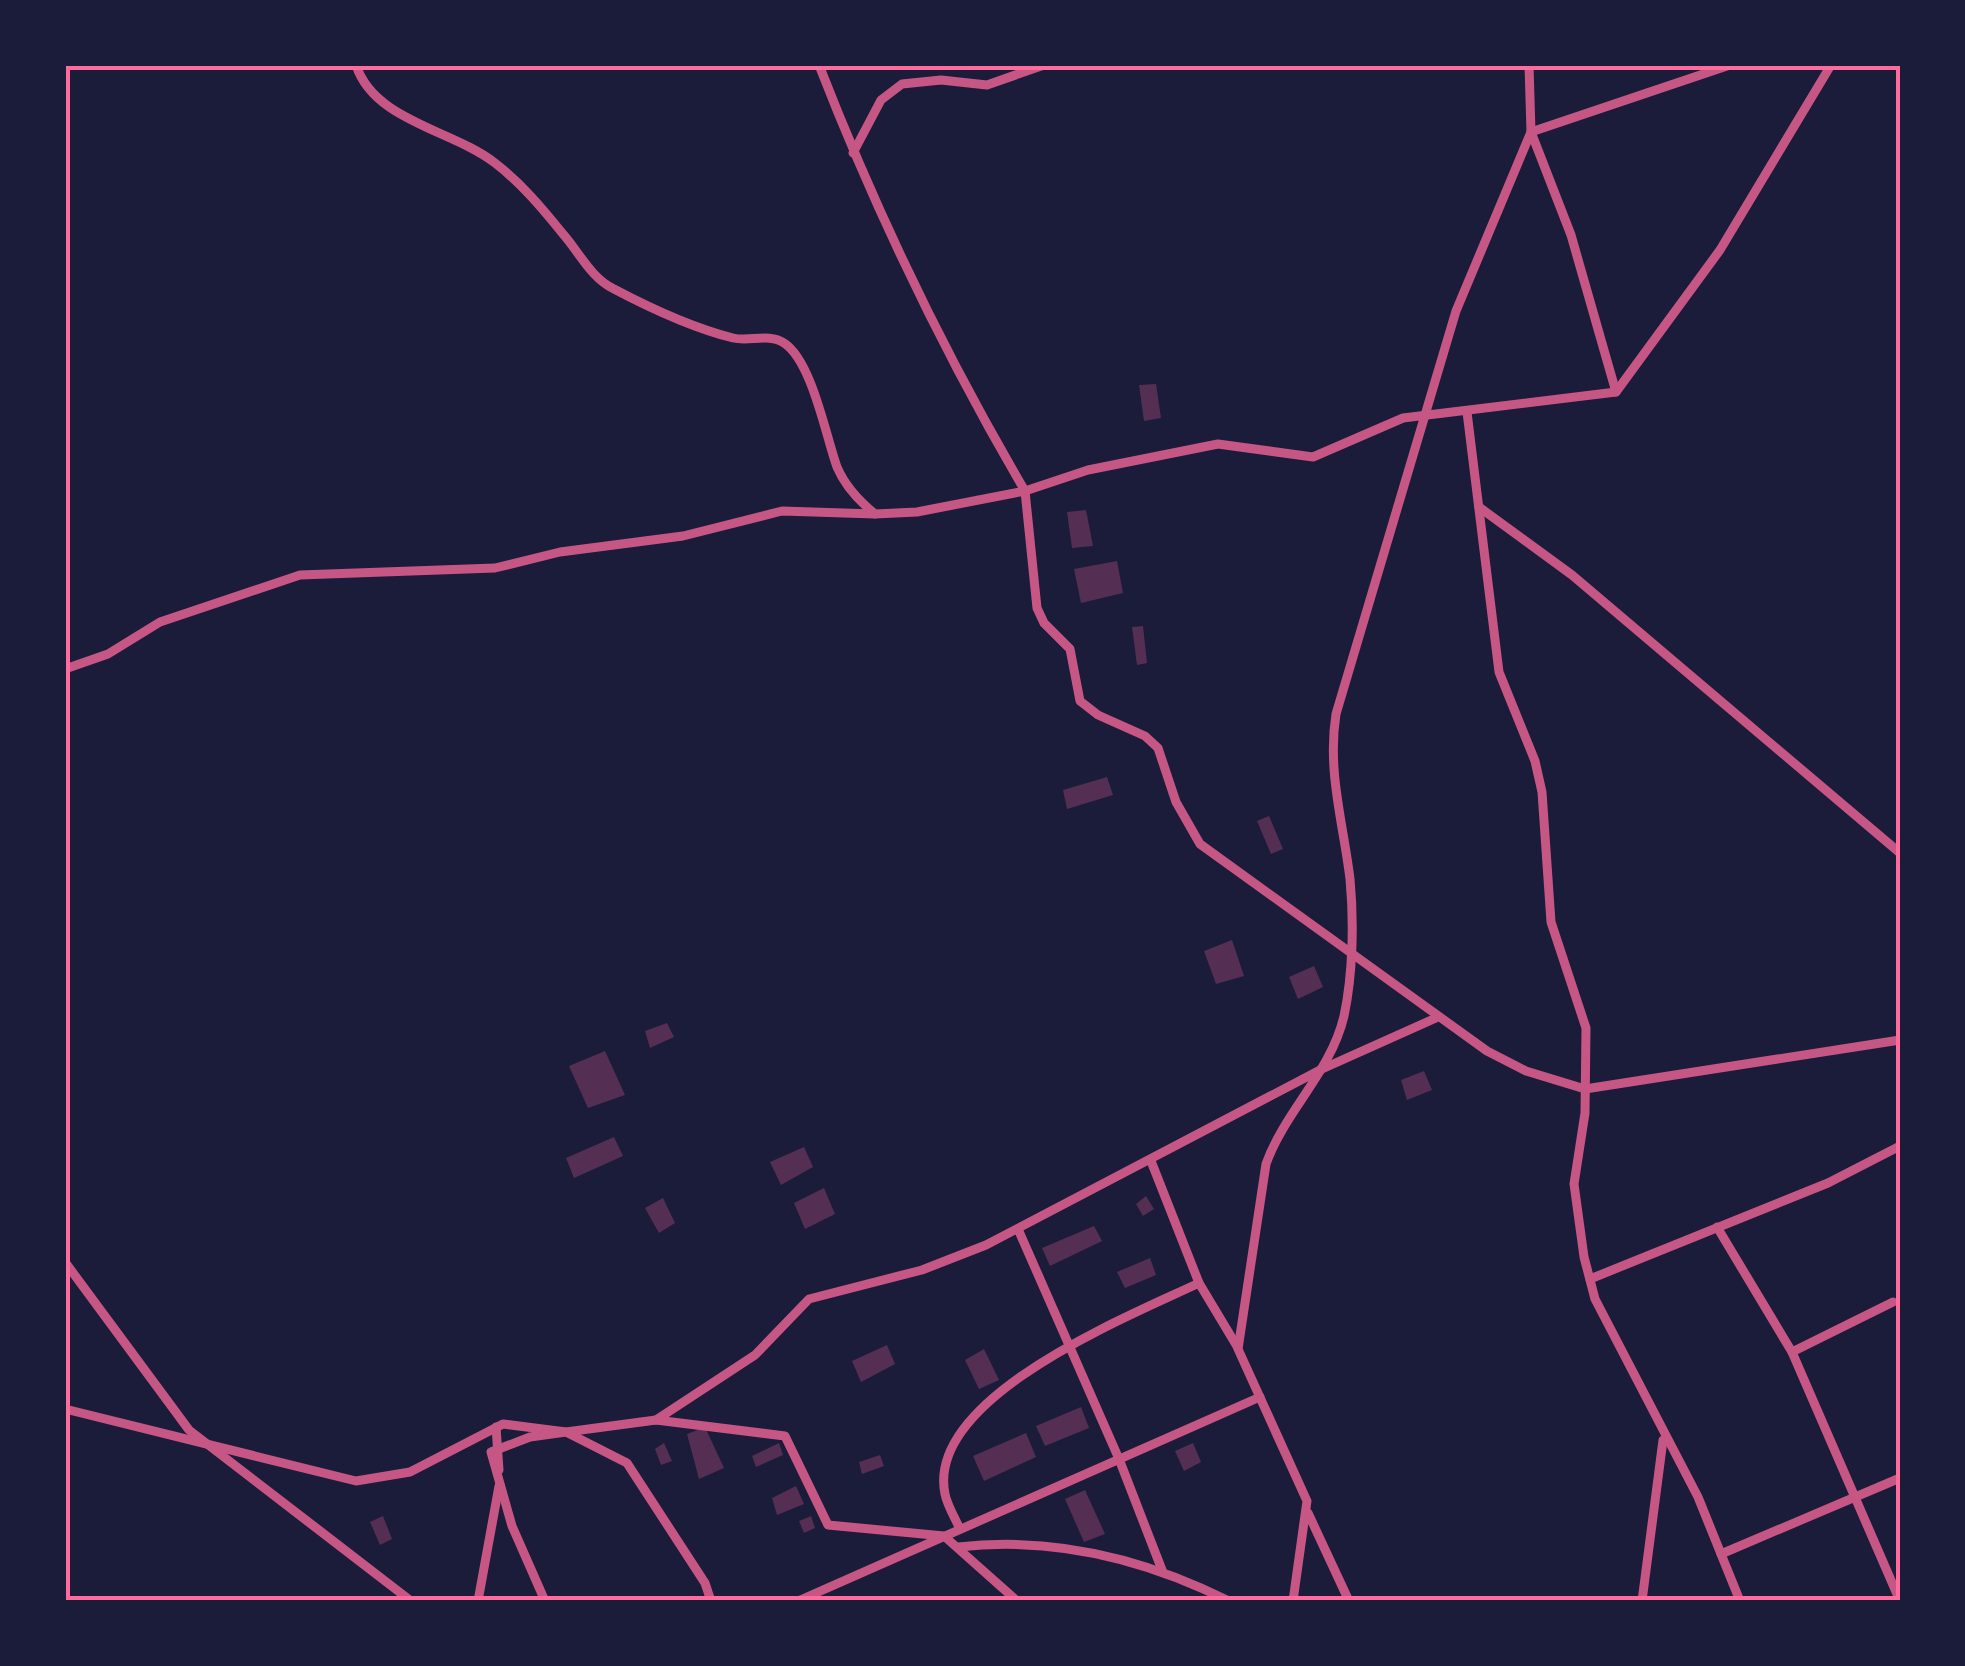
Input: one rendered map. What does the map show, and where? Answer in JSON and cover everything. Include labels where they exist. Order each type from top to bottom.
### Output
[{"type":"street","points":[[356,65],[361,80],[376,96],[506,172],[596,275],[613,289],[704,330],[739,340],[776,338],[790,347],[824,420],[838,470],[857,499],[875,514]]},
{"type":"street","points":[[819,65],[854,154],[936,334],[1026,491],[1037,608],[1044,623],[1070,648],[1080,701],[1088,710],[1145,736],[1158,748],[1176,802],[1200,844],[1351,948],[1436,1018],[1526,1071],[1585,1089],[1900,1040]]},
{"type":"street","points":[[854,154],[881,100],[902,84],[941,80],[986,85],[1044,65]]},
{"type":"street","points":[[1530,65],[1531,132],[1570,235],[1616,392]]},
{"type":"street","points":[[1238,1348],[1266,1164],[1280,1131],[1322,1070],[1344,1014],[1351,948],[1350,881],[1333,782],[1333,730],[1422,414],[1490,220],[1531,132],[1730,65]]},
{"type":"street","points":[[1820,65],[1823,77]]},
{"type":"street","points":[[65,670],[108,654],[160,622],[300,576],[495,568],[560,552],[684,536],[782,511],[917,512],[1026,491],[1088,470],[1218,444],[1312,457],[1403,418],[1616,392],[1720,250],[1830,65]]},
{"type":"street","points":[[1467,412],[1500,672],[1535,762],[1544,811],[1551,922],[1586,1028],[1585,1089],[1574,1198],[1594,1299],[1663,1438],[1698,1497],[1740,1601]]},
{"type":"street","points":[[1479,506],[1617,612],[1900,853]]},
{"type":"street","points":[[656,1420],[756,1355],[809,1299],[922,1270],[1018,1229],[1322,1070],[1436,1018]]},
{"type":"street","points":[[1590,1279],[1828,1183],[1900,1146]]},
{"type":"street","points":[[1151,1161],[1199,1283],[1238,1348],[1304,1490],[1308,1511],[1349,1601]]},
{"type":"street","points":[[1717,1227],[1792,1352],[1900,1601]]},
{"type":"street","points":[[1018,1229],[1119,1459],[1162,1570]]},
{"type":"street","points":[[65,1262],[189,1430],[410,1601]]},
{"type":"street","points":[[960,1529],[945,1494],[950,1452],[968,1422],[998,1394],[1069,1345],[1199,1283]]},
{"type":"street","points":[[1792,1352],[1894,1302]]},
{"type":"street","points":[[798,1601],[1260,1397]]},
{"type":"street","points":[[65,1409],[356,1481],[377,1481],[410,1472],[496,1426],[523,1424],[566,1432],[627,1463],[706,1583],[711,1601]]},
{"type":"street","points":[[500,1448],[530,1437],[656,1420],[785,1436],[828,1526],[944,1536],[1017,1601]]},
{"type":"street","points":[[478,1601],[499,1480],[496,1426]]},
{"type":"street","points":[[1642,1601],[1663,1438]]},
{"type":"street","points":[[1721,1554],[1900,1478]]},
{"type":"street","points":[[499,1480],[512,1526],[545,1601]]},
{"type":"street","points":[[1293,1601],[1308,1511]]},
{"type":"street","points":[[958,1547],[1010,1543],[1069,1548],[1162,1570],[1228,1601]]},
{"type":"building","points":[[1156,384],[1161,418],[1144,421],[1139,385]]},
{"type":"building","points":[[1086,510],[1093,546],[1072,548],[1067,512]]},
{"type":"building","points":[[1117,561],[1123,593],[1081,603],[1074,569]]},
{"type":"building","points":[[1143,626],[1147,663],[1137,665],[1132,627]]},
{"type":"building","points":[[1107,777],[1113,795],[1067,809],[1063,790]]},
{"type":"building","points":[[1269,816],[1283,849],[1271,854],[1257,821]]},
{"type":"building","points":[[1232,940],[1244,976],[1216,984],[1204,951]]},
{"type":"building","points":[[1314,966],[1323,987],[1298,999],[1289,977]]},
{"type":"building","points":[[667,1023],[674,1037],[650,1048],[645,1031]]},
{"type":"building","points":[[605,1051],[625,1095],[588,1108],[569,1066]]},
{"type":"building","points":[[1424,1071],[1432,1090],[1407,1100],[1401,1080]]},
{"type":"building","points":[[614,1137],[623,1156],[574,1178],[566,1158]]},
{"type":"building","points":[[804,1147],[813,1167],[781,1185],[770,1162]]},
{"type":"building","points":[[824,1188],[835,1214],[805,1229],[794,1203]]},
{"type":"building","points":[[1146,1196],[1154,1209],[1143,1216],[1136,1204]]},
{"type":"building","points":[[663,1198],[675,1223],[659,1233],[645,1208]]},
{"type":"building","points":[[1094,1226],[1102,1241],[1050,1266],[1042,1248]]},
{"type":"building","points":[[1150,1258],[1156,1275],[1125,1288],[1117,1272]]},
{"type":"building","points":[[887,1345],[895,1364],[861,1382],[852,1361]]},
{"type":"building","points":[[984,1349],[999,1380],[979,1389],[965,1360]]},
{"type":"building","points":[[1081,1407],[1089,1428],[1045,1446],[1036,1426]]},
{"type":"building","points":[[705,1427],[724,1468],[699,1479],[687,1434]]},
{"type":"building","points":[[1026,1433],[1036,1457],[984,1481],[973,1456]]},
{"type":"building","points":[[664,1443],[672,1461],[661,1465],[655,1449]]},
{"type":"building","points":[[779,1443],[783,1455],[756,1467],[752,1456]]},
{"type":"building","points":[[1193,1443],[1201,1462],[1184,1471],[1175,1451]]},
{"type":"building","points":[[880,1455],[884,1466],[862,1474],[859,1462]]},
{"type":"building","points":[[796,1486],[804,1504],[777,1515],[772,1498]]},
{"type":"building","points":[[1085,1490],[1105,1534],[1084,1542],[1065,1499]]},
{"type":"building","points":[[383,1516],[392,1539],[380,1545],[370,1522]]},
{"type":"building","points":[[811,1516],[815,1528],[804,1533],[799,1521]]}]
